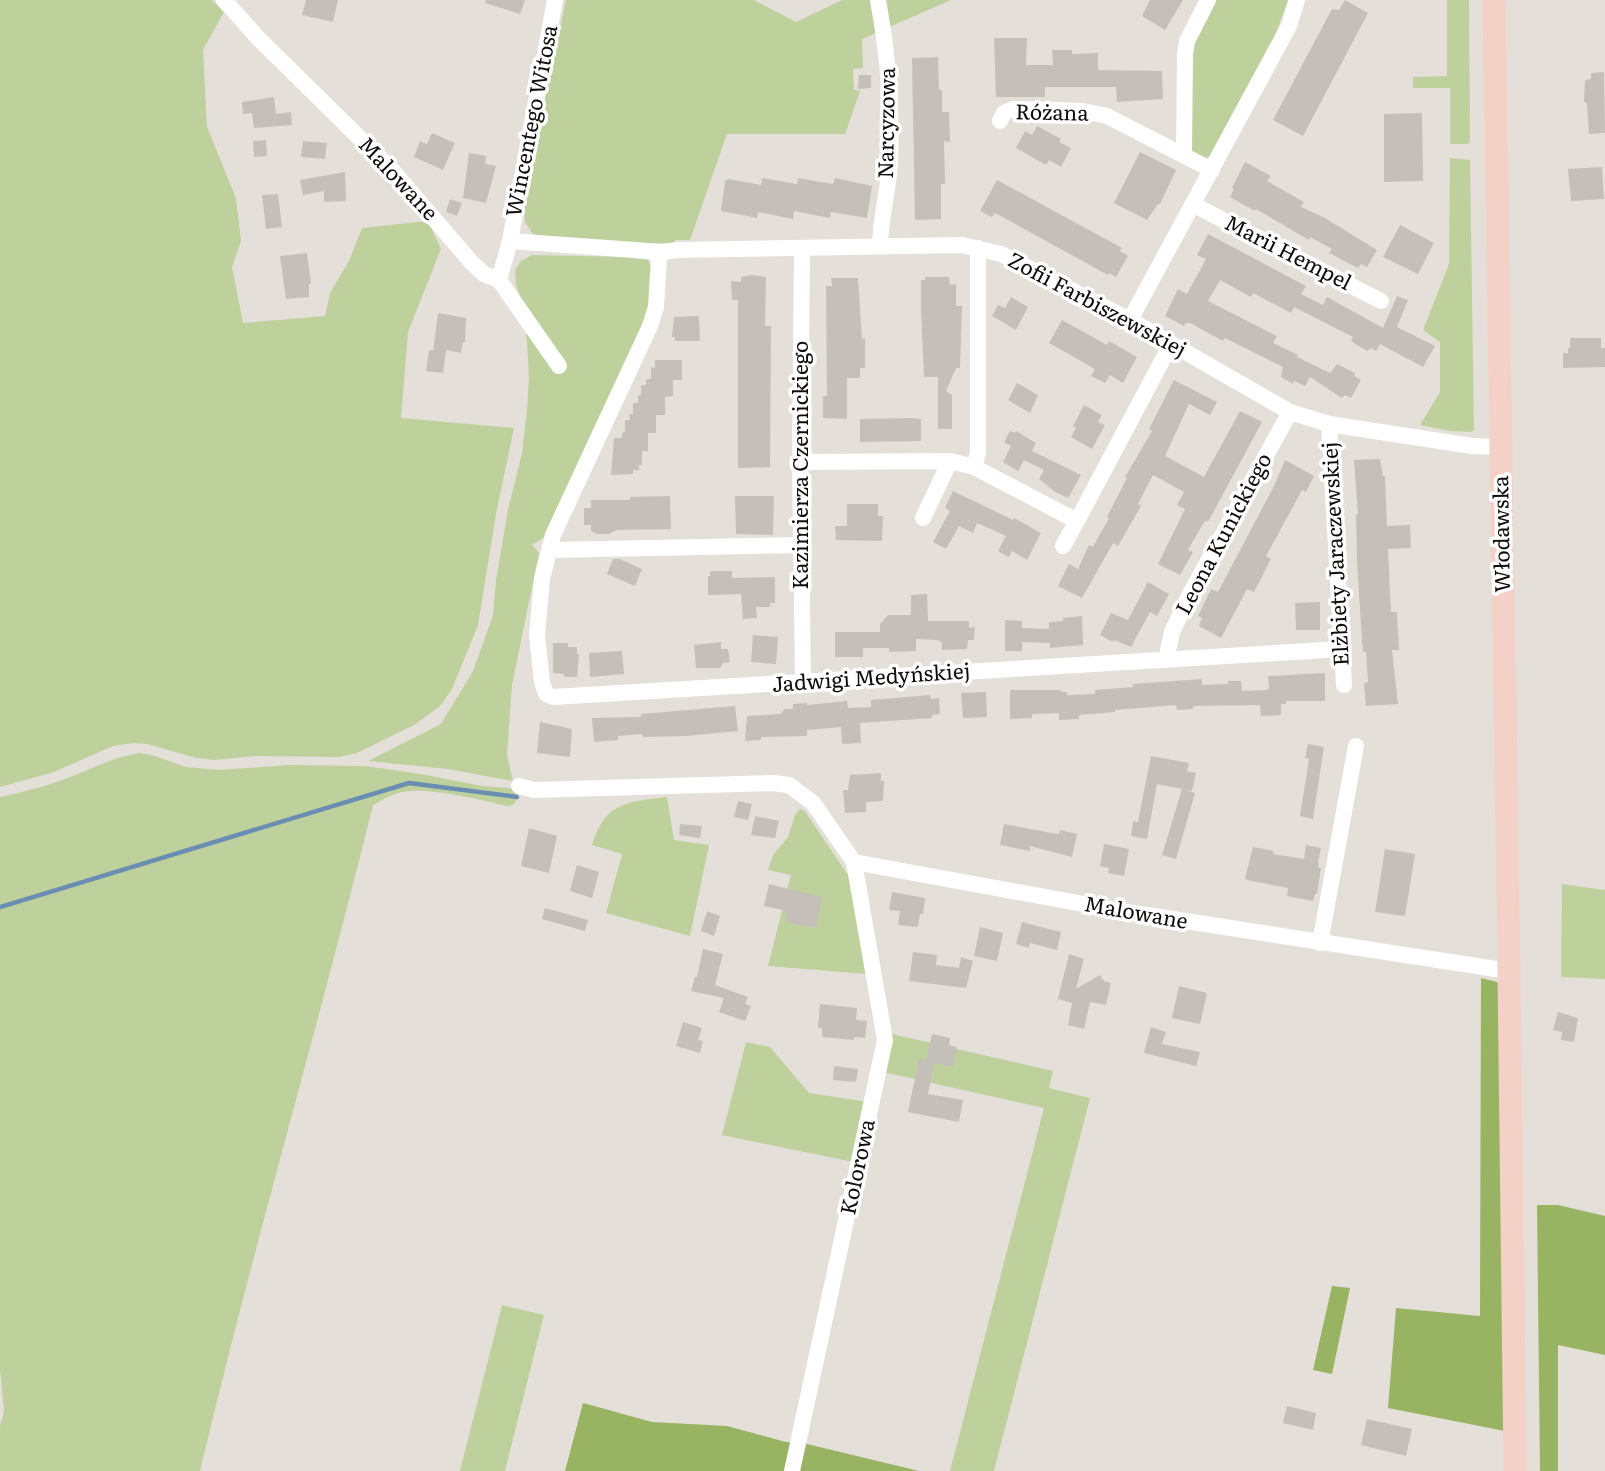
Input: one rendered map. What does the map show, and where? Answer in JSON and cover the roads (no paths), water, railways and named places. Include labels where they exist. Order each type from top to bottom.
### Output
[{"type":"main road","name":"Włodawska","points":[[1494,0],[1515,1471]]},
{"type":"street","name":"Malowane","points":[[224,0],[257,37],[392,170],[472,262],[484,274],[499,281],[559,366]]},
{"type":"street","name":"Wincentego Witosa","points":[[499,281],[510,241],[555,0]]},
{"type":"street","name":"Narcyzowa","points":[[878,0],[887,49],[890,163],[880,226],[880,247]]},
{"type":"street","points":[[1184,153],[1187,41],[1208,0]]},
{"type":"street","points":[[1130,320],[1289,26],[1297,0]]},
{"type":"street","name":"Różana","points":[[1000,121],[1004,113],[1013,109],[1083,111],[1107,116],[1184,153],[1212,170]]},
{"type":"street","name":"Marii Hempel","points":[[1194,205],[1381,301]]},
{"type":"street","name":"Zofii Farbiszewskiej","points":[[510,241],[669,251],[962,245],[978,248],[1002,254],[1130,320],[1290,412],[1329,424],[1472,446],[1500,447]]},
{"type":"street","name":"Kazimierza Czernickiego","points":[[802,248],[800,462],[803,682]]},
{"type":"street","points":[[974,467],[978,453],[978,248]]},
{"type":"street","points":[[669,251],[659,258],[656,307],[650,326],[553,535],[550,550],[801,545]]},
{"type":"street","points":[[1063,546],[1171,344]]},
{"type":"street","name":"Leona Kunickiego","points":[[1166,660],[1172,632],[1191,592],[1290,412]]},
{"type":"street","name":"Elżbiety Jaraczewskiej","points":[[1329,424],[1344,685]]},
{"type":"street","points":[[923,518],[950,461]]},
{"type":"street","points":[[800,462],[950,461],[974,467],[1077,521]]},
{"type":"street","name":"Jadwigi Medyńskiej","points":[[550,550],[540,592],[537,635],[542,682],[546,694],[553,697],[1342,649]]},
{"type":"street","points":[[1320,943],[1356,746]]},
{"type":"street","points":[[519,786],[534,790],[774,783],[789,785],[798,789],[813,803],[853,862]]},
{"type":"street","name":"Malowane","points":[[853,862],[1127,912],[1509,971]]},
{"type":"street","name":"Kolorowa","points":[[792,1471],[885,1040],[853,862]]},
{"type":"waterway","points":[[0,907],[409,783],[517,797]]}]
